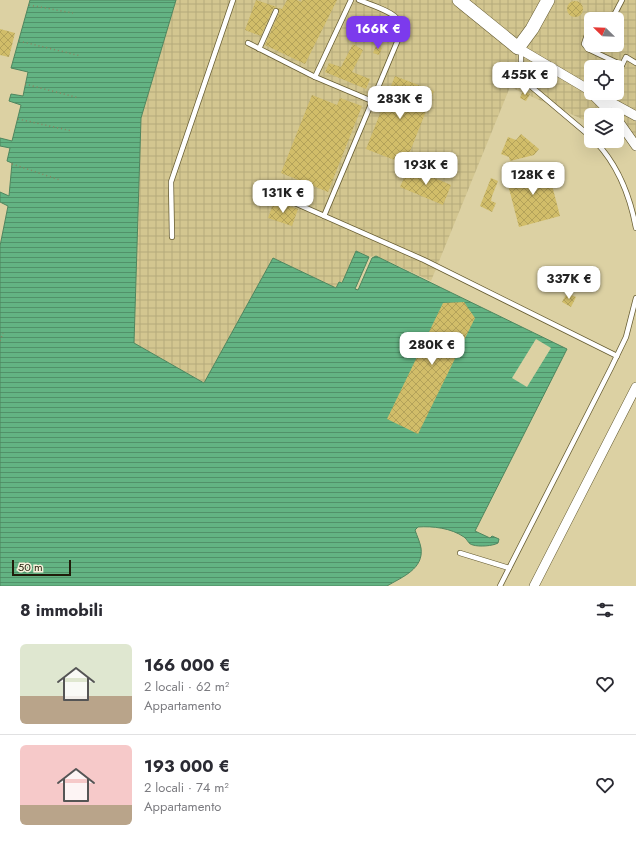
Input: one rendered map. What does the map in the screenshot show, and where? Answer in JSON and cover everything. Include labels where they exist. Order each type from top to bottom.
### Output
[{"type":"main road","points":[[459,0],[519,49],[548,0]]},
{"type":"street","points":[[519,49],[584,88]]},
{"type":"street","points":[[599,100],[606,108]]},
{"type":"street","points":[[612,100],[636,116]]},
{"type":"street","points":[[624,129],[636,146]]},
{"type":"street","points":[[534,586],[636,387]]},
{"type":"lane","points":[[172,237],[171,182],[233,0]]},
{"type":"lane","points":[[315,77],[352,0]]},
{"type":"lane","points":[[324,216],[400,35],[401,26],[399,20],[393,15],[359,0]]},
{"type":"lane","points":[[616,12],[622,0]]},
{"type":"lane","points":[[259,49],[276,11]]},
{"type":"lane","points":[[248,43],[315,77],[372,101]]},
{"type":"lane","points":[[519,49],[521,78],[584,131]]},
{"type":"lane","points":[[594,52],[611,60]]},
{"type":"lane","points":[[624,61],[626,57],[636,63]]},
{"type":"lane","points":[[601,148],[611,161],[624,183],[632,208],[636,228]]},
{"type":"lane","points":[[263,189],[424,260],[617,356]]},
{"type":"lane","points":[[500,586],[617,356],[628,331],[636,298]]},
{"type":"lane","points":[[460,553],[509,568]]},
{"type":"path","points":[[29,5],[73,13]]},
{"type":"path","points":[[19,41],[81,56]]},
{"type":"path","points":[[25,84],[79,98]]},
{"type":"path","points":[[18,119],[72,132]]},
{"type":"path","points":[[12,164],[60,180]]},
{"type":"path","points":[[0,341],[3,333]]},
{"type":"shaded area","points":[[30,0],[176,0],[141,118],[134,343],[204,383],[273,258],[336,288],[339,282],[342,283],[356,251],[369,257],[355,289],[358,290],[372,258],[376,256],[567,349],[475,531],[490,538],[492,536],[499,539],[498,543],[476,546],[470,544],[459,534],[448,530],[436,527],[418,527],[415,530],[421,548],[419,562],[411,572],[387,586],[0,586],[0,246],[8,206],[0,202],[0,192],[9,196],[12,163],[7,161],[10,148],[0,146],[0,138],[12,141],[21,105],[9,101],[11,94],[23,96],[28,72],[11,68]]},
{"type":"shaded area","points":[[176,0],[636,0],[636,143],[624,137],[624,108],[584,108],[584,120],[510,87],[431,281],[376,256],[369,257],[356,251],[342,283],[336,288],[273,258],[204,383],[134,343],[141,118]]},
{"type":"pier","points":[[536,339],[551,348],[527,387],[512,378]]},
{"type":"building","points":[[256,0],[277,7],[273,9],[261,36],[245,30]]},
{"type":"building","points":[[287,0],[297,0],[301,2],[302,0],[337,0],[305,64],[265,45],[279,13],[278,8],[282,9]]},
{"type":"building","points":[[572,1],[578,1],[583,6],[581,15],[578,17],[572,17],[567,12],[567,6]]},
{"type":"building","points":[[0,29],[15,33],[9,57],[0,55]]},
{"type":"building","points":[[374,30],[386,35],[383,43],[370,38]]},
{"type":"building","points":[[353,44],[363,50],[352,72],[370,79],[366,89],[325,72],[329,63],[341,67]]},
{"type":"building","points":[[376,46],[382,48],[379,55],[373,53]]},
{"type":"building","points":[[395,76],[434,91],[405,164],[366,149]]},
{"type":"building","points":[[523,90],[530,94],[526,101],[520,98]]},
{"type":"building","points":[[312,95],[337,105],[340,98],[362,106],[328,192],[281,173]]},
{"type":"building","points":[[521,134],[539,149],[534,155],[510,161],[509,157],[501,154],[508,137],[516,140]]},
{"type":"building","points":[[547,166],[560,216],[519,227],[506,177]]},
{"type":"building","points":[[409,167],[451,185],[443,205],[400,187]]},
{"type":"building","points":[[491,178],[498,181],[491,201],[496,203],[492,212],[480,206]]},
{"type":"building","points":[[274,201],[298,209],[292,226],[268,218]]},
{"type":"building","points":[[567,293],[576,297],[571,307],[562,302]]},
{"type":"building","points":[[464,302],[475,318],[418,434],[387,419],[443,303]]}]
